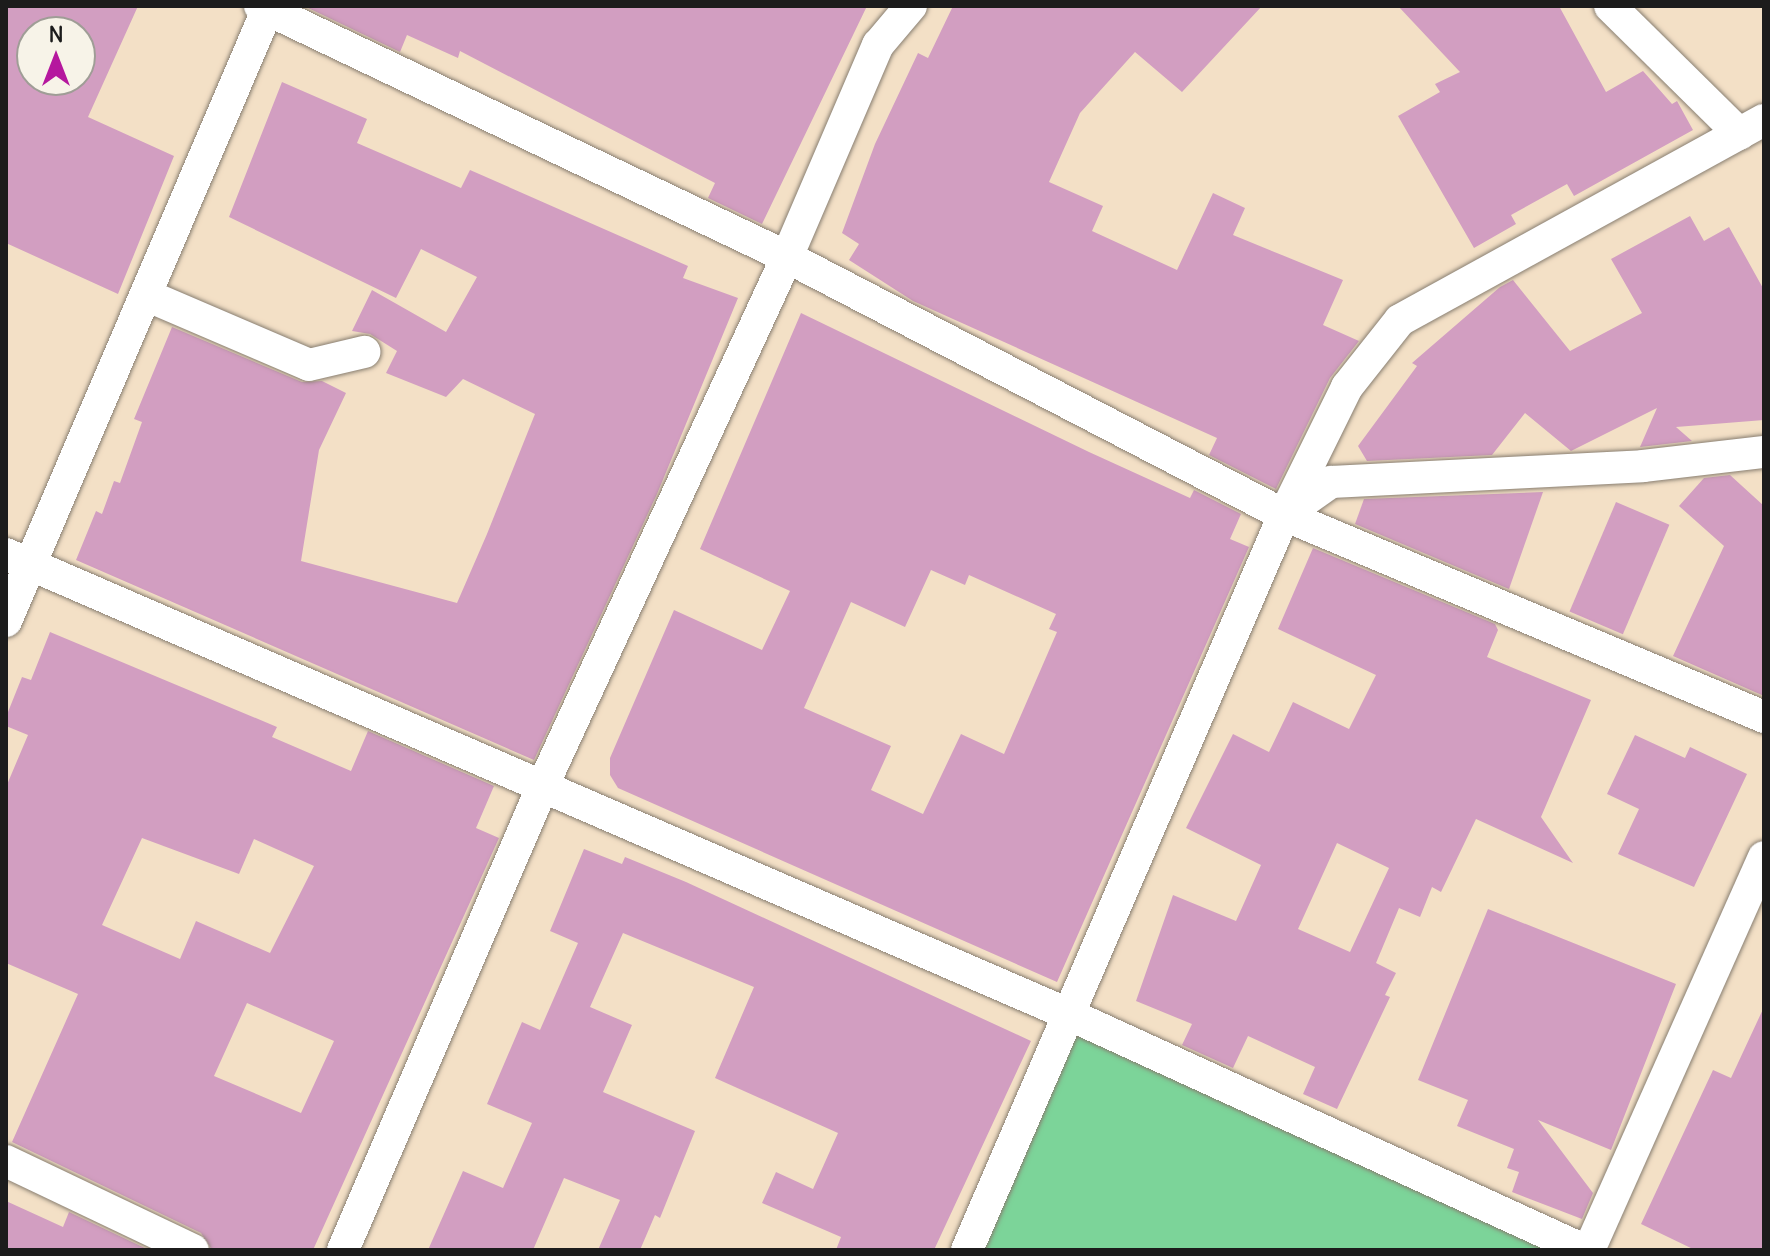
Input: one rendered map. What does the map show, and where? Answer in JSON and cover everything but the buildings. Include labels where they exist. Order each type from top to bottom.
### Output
[{"type":"street","points":[[343,1250],[544,783],[787,257],[895,6]]},
{"type":"street","points":[[878,45],[911,6]]},
{"type":"street","points":[[967,1250],[1284,515],[1347,387],[1400,320],[1752,127],[1610,6]]},
{"type":"street","points":[[6,621],[19,559],[146,295],[265,7],[787,257],[1284,515],[1764,717]]},
{"type":"street","points":[[146,295],[309,365],[364,352]]},
{"type":"street","points":[[1284,515],[1331,482],[1643,466],[1764,452]]},
{"type":"street","points":[[19,559],[544,783],[1068,1014],[1587,1250],[1764,857]]},
{"type":"street","points":[[6,1161],[193,1250]]},
{"type":"green space","points":[[1068,1014],[1584,1250],[967,1250]]}]
